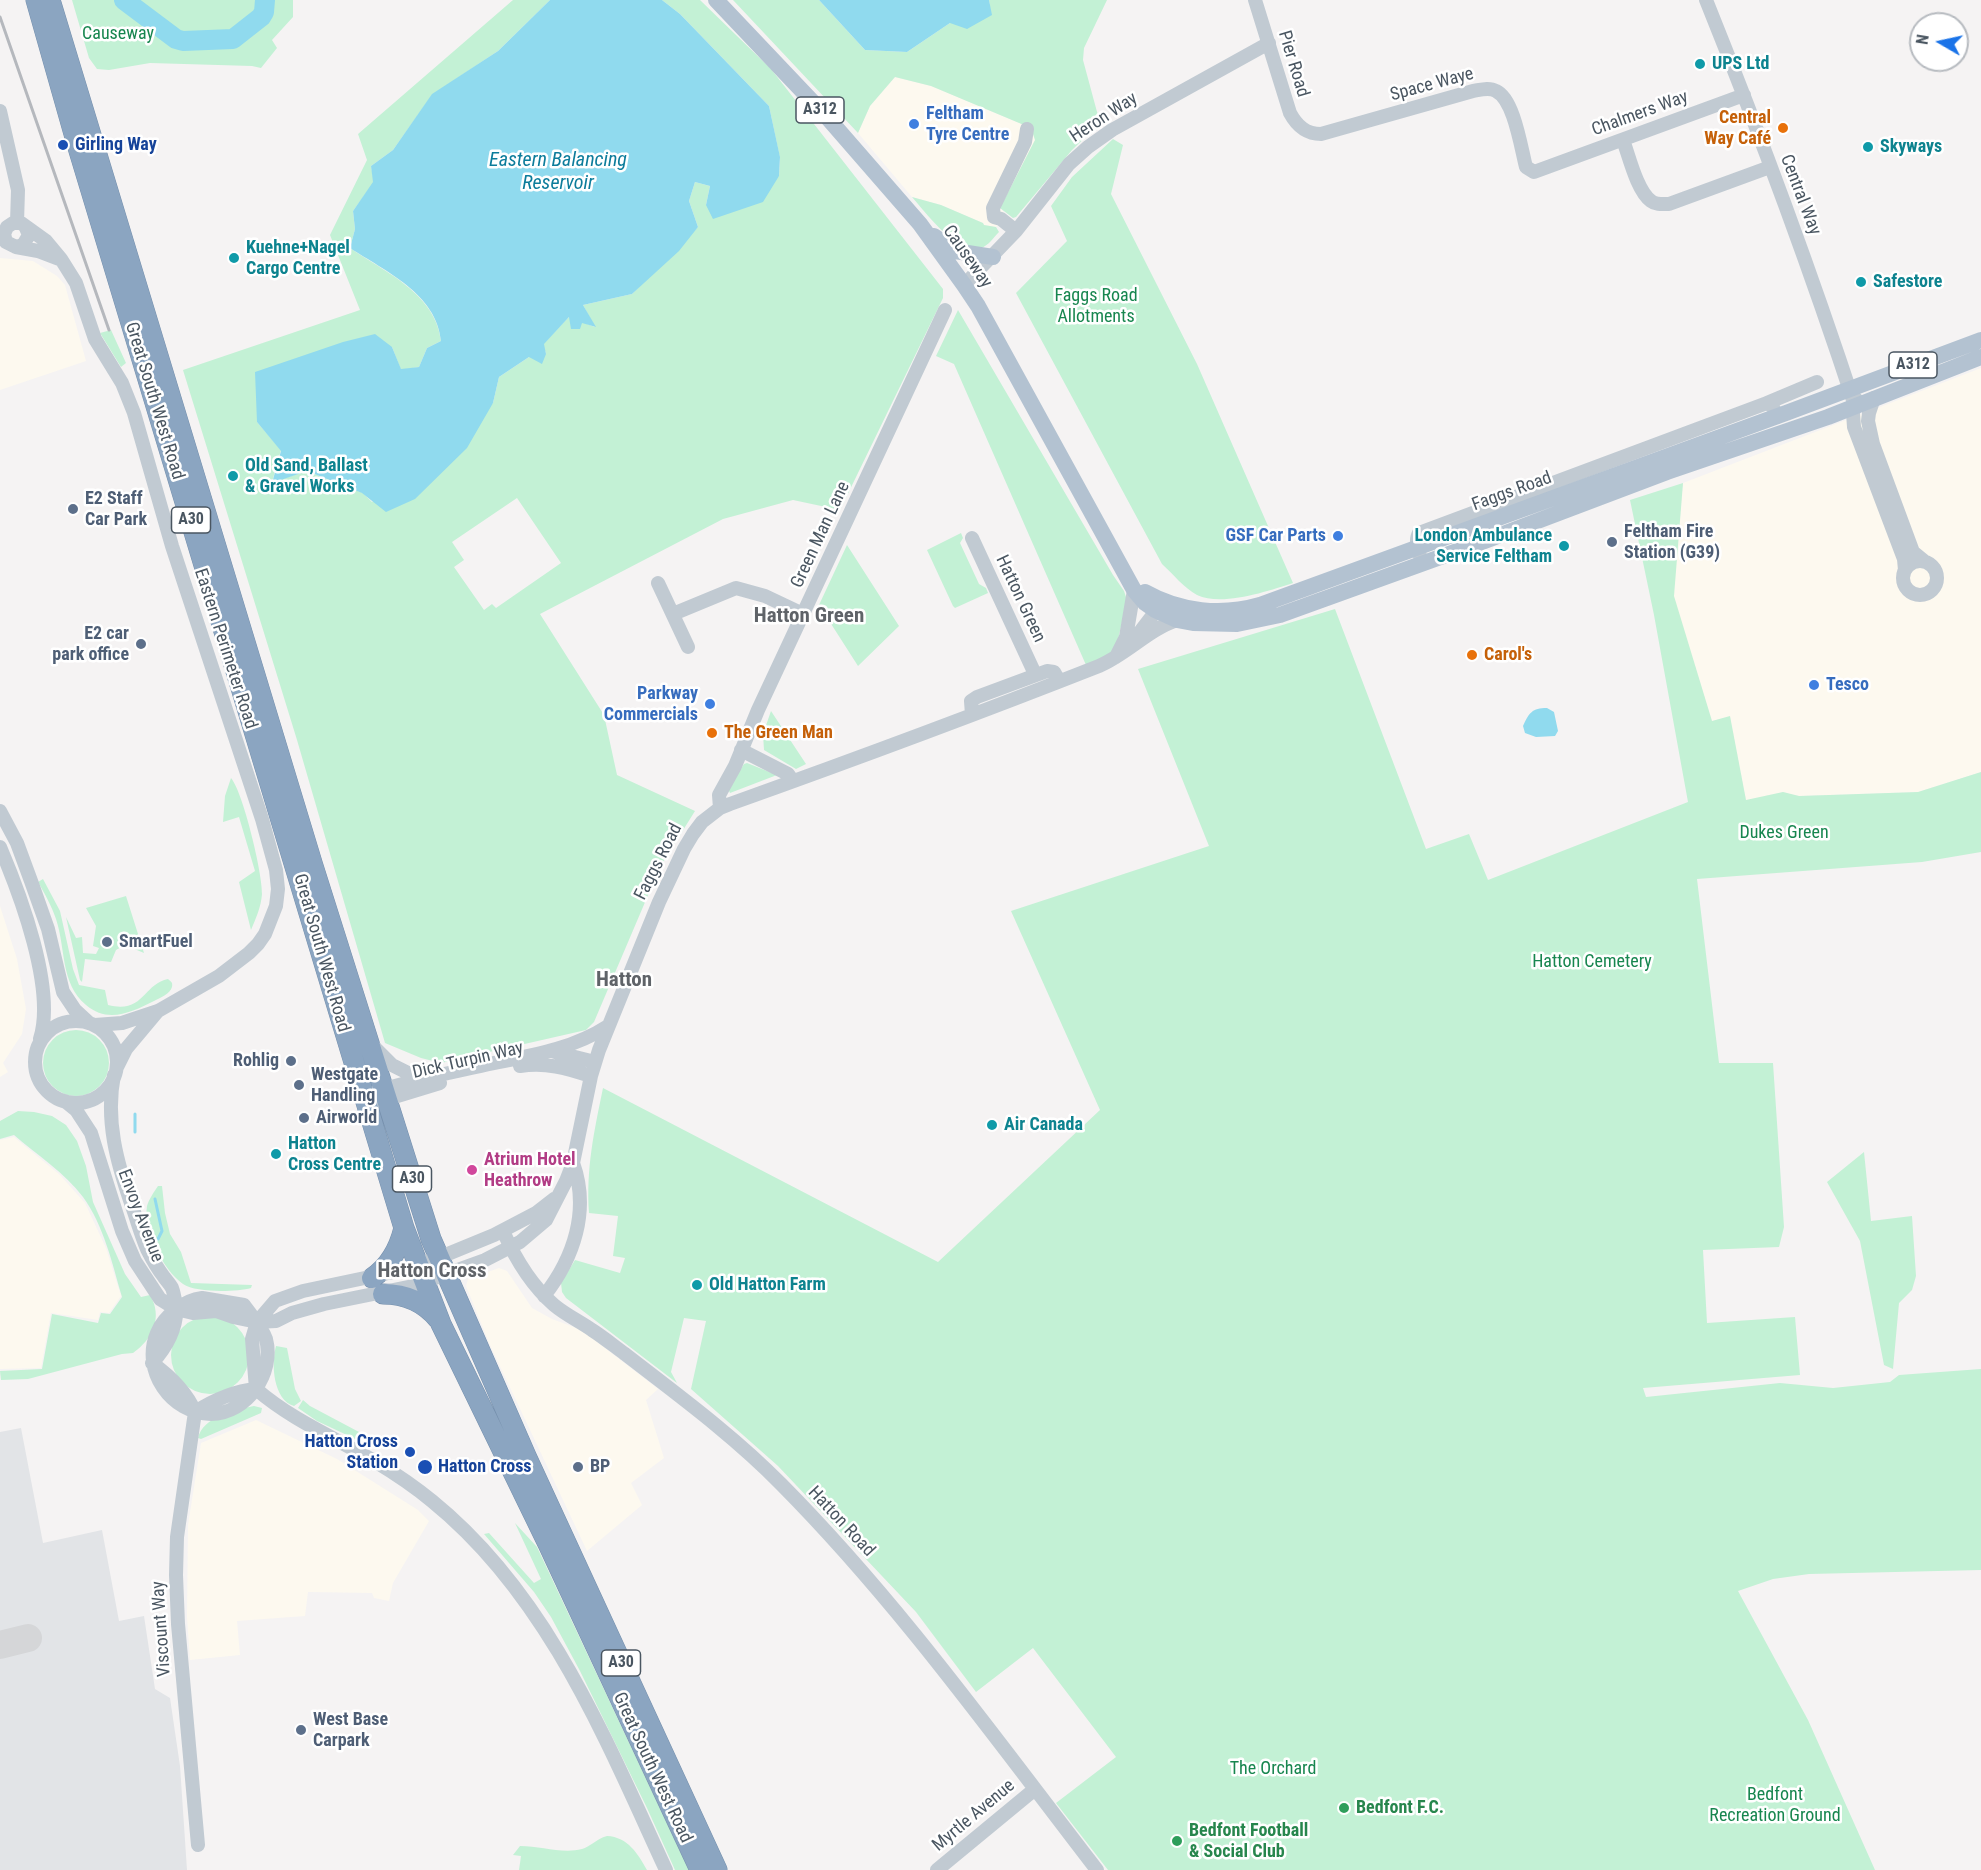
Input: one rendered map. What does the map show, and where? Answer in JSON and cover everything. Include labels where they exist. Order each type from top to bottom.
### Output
[{"type":"highway","name":"Great South West Road","points":[[44,5],[313,866],[370,1044],[389,1091],[445,1262],[564,1542],[717,1870]]},
{"type":"highway","name":"Great South West Road","points":[[44,5],[76,141],[298,870],[404,1228],[416,1276],[548,1544],[700,1870]]},
{"type":"highway","points":[[404,1228],[391,1260],[381,1272],[377,1286],[418,1303],[429,1310],[441,1324]]},
{"type":"main road","name":"Causeway","points":[[716,0],[826,116],[920,224],[978,306],[1131,585],[1145,592],[1178,620]]},
{"type":"main road","points":[[920,224],[956,251],[993,257]]},
{"type":"main road","name":"Faggs Road","points":[[1159,606],[1213,611],[1248,609],[1419,556],[1828,417],[1861,393],[1981,340]]},
{"type":"main road","name":"Faggs Road","points":[[1178,620],[1210,625],[1258,621],[1314,604],[1419,556],[1777,411],[1930,376],[1981,357]]},
{"type":"street","name":"Pier Road","points":[[1255,0],[1290,113],[1294,121],[1307,132]]},
{"type":"street","name":"Central Way","points":[[1706,0],[1800,244],[1861,393]]},
{"type":"street","name":"Heron Way","points":[[964,285],[993,257],[1054,181],[1088,147],[1112,130],[1269,43]]},
{"type":"street","name":"Space Waye","points":[[1307,132],[1321,134],[1473,91],[1490,89],[1499,92],[1510,108],[1526,166],[1534,172],[1550,167]]},
{"type":"street","name":"Chalmers Way","points":[[1550,167],[1744,95]]},
{"type":"street","points":[[0,111],[18,190],[22,225],[29,235],[26,243],[7,244]]},
{"type":"street","points":[[1016,231],[1001,219],[994,217],[993,208],[1024,142],[1027,129]]},
{"type":"street","points":[[1623,140],[1642,190],[1650,200],[1658,204],[1669,204],[1770,167]]},
{"type":"street","points":[[7,244],[5,230],[10,224],[22,225]]},
{"type":"street","name":"Eastern Perimeter Road","points":[[22,225],[45,241],[76,283],[95,339],[123,383],[165,516],[172,546],[262,819],[276,870],[277,897],[271,921],[258,944],[219,976],[158,1011],[122,1023],[91,1024]]},
{"type":"street","points":[[7,244],[38,251],[61,260]]},
{"type":"street","name":"Green Man Lane","points":[[720,808],[719,795],[945,310]]},
{"type":"street","points":[[1777,411],[1817,382]]},
{"type":"street","points":[[1861,393],[1862,417],[1913,552],[1932,566],[1937,575],[1935,587],[1926,595],[1915,595],[1907,589],[1903,580],[1904,559],[1854,427],[1853,420],[1861,393]]},
{"type":"street","points":[[1861,393],[1869,413],[1873,444]]},
{"type":"street","points":[[1828,417],[1841,418],[1854,427]]},
{"type":"street","name":"Hatton Green","points":[[972,538],[1035,674]]},
{"type":"street","points":[[1905,570],[1914,562],[1924,561]]},
{"type":"street","points":[[658,583],[688,647]]},
{"type":"street","points":[[1120,655],[1126,637],[1131,585]]},
{"type":"street","points":[[673,614],[736,588],[765,596],[803,614]]},
{"type":"street","points":[[1120,655],[1159,606]]},
{"type":"street","name":"Faggs Road","points":[[445,1262],[486,1260],[533,1233],[546,1220],[573,1163],[593,1069],[608,1026],[659,902],[684,849],[702,822],[720,808],[1059,681],[1120,655],[1166,624],[1178,620]]},
{"type":"street","points":[[972,715],[971,701],[977,697],[1035,674],[1051,671],[1057,675],[1059,681]]},
{"type":"street","points":[[741,750],[788,774],[793,781]]},
{"type":"street","points":[[0,811],[17,843],[48,929],[63,992],[75,1010],[109,1037],[114,1047],[117,1057],[115,1072],[110,1085],[97,1097],[82,1102],[65,1101],[49,1092],[37,1076],[35,1066],[44,1024],[45,1007],[42,983],[21,900],[0,847]]},
{"type":"street","name":"Eastern Perimeter Road","points":[[115,1072],[126,1049],[158,1011]]},
{"type":"street","points":[[38,1046],[43,1037],[58,1024],[78,1020],[91,1024]]},
{"type":"street","points":[[553,1052],[590,1037],[608,1026]]},
{"type":"street","points":[[370,1044],[392,1065],[420,1078]]},
{"type":"street","points":[[553,1052],[569,1054],[593,1069]]},
{"type":"street","name":"Dick Turpin Way","points":[[389,1091],[420,1078],[553,1052]]},
{"type":"street","name":"Dick Turpin Way","points":[[389,1091],[432,1085],[535,1064],[593,1069]]},
{"type":"street","name":"Envoy Avenue","points":[[115,1072],[111,1118],[123,1181],[144,1242],[157,1267],[172,1288],[176,1309]]},
{"type":"street","points":[[365,1100],[389,1091]]},
{"type":"street","name":"Envoy Avenue","points":[[65,1101],[76,1110],[91,1133],[122,1231],[135,1261],[160,1299],[176,1309]]},
{"type":"street","points":[[544,1296],[559,1274],[578,1233],[580,1192],[573,1163]]},
{"type":"street","name":"Faggs Road","points":[[445,1262],[536,1213],[558,1195]]},
{"type":"street","name":"Hatton Road","points":[[503,1231],[517,1260],[544,1296],[595,1332],[745,1449],[850,1557],[950,1677],[1097,1870]]},
{"type":"street","points":[[256,1322],[276,1321],[292,1313],[416,1276],[445,1262]]},
{"type":"street","points":[[445,1262],[416,1276],[377,1286],[285,1296],[275,1301],[256,1322],[252,1339],[256,1389],[302,1423],[375,1461],[404,1479],[434,1502],[497,1564],[537,1617],[585,1699],[666,1870]]},
{"type":"street","points":[[256,1322],[244,1305],[229,1301],[194,1299],[176,1309],[175,1327],[168,1337],[165,1349],[152,1363],[157,1379],[171,1397],[195,1412],[213,1400],[228,1397],[239,1391],[256,1389]]},
{"type":"street","name":"Viscount Way","points":[[195,1412],[177,1537],[176,1575],[177,1624],[198,1845]]},
{"type":"street","name":"Myrtle Avenue","points":[[937,1870],[1035,1789]]},
{"type":"shaded area","points":[[895,77],[931,86],[1031,128],[1035,140],[1000,208],[1006,215],[996,227],[984,225],[941,205],[912,197],[858,133],[870,106]]},
{"type":"shaded area","points":[[0,258],[33,261],[57,276],[65,285],[86,361],[0,390]]},
{"type":"shaded area","points":[[1981,368],[1981,772],[1918,792],[1799,796],[1783,792],[1746,801],[1730,717],[1712,721],[1673,596],[1683,483]]},
{"type":"shaded area","points":[[0,906],[17,959],[26,1009],[22,1034],[3,1063],[8,1072],[0,1077]]},
{"type":"shaded area","points":[[14,1137],[60,1175],[85,1203],[106,1248],[121,1296],[109,1313],[100,1312],[98,1320],[51,1313],[41,1368],[0,1369],[0,1140]]},
{"type":"shaded area","points":[[499,1268],[507,1271],[532,1308],[552,1319],[579,1329],[658,1389],[646,1400],[664,1458],[631,1483],[642,1505],[587,1551],[490,1345],[466,1286],[468,1279]]},
{"type":"shaded area","points":[[256,1420],[337,1459],[418,1510],[429,1521],[393,1583],[389,1601],[374,1598],[372,1593],[308,1592],[305,1616],[237,1621],[240,1655],[190,1660],[187,1617],[188,1525],[201,1443]]},
{"type":"shaded area","points":[[21,1428],[43,1543],[102,1530],[119,1621],[144,1616],[155,1689],[170,1698],[180,1766],[187,1870],[0,1870],[0,1432]]},
{"type":"green space","name":"Causeway","points":[[72,0],[293,0],[293,17],[272,40],[277,48],[261,68],[150,63],[109,70],[97,69],[89,58]]},
{"type":"green space","points":[[513,0],[550,0],[498,51],[432,95],[393,150],[371,166],[374,182],[353,211],[355,229],[350,248],[393,276],[419,297],[430,310],[437,324],[441,341],[427,348],[419,367],[401,370],[392,347],[257,422],[281,450],[272,482],[307,471],[363,493],[372,502],[493,403],[499,377],[529,357],[546,354],[543,344],[569,317],[595,327],[583,305],[632,294],[698,227],[689,201],[695,182],[710,186],[706,205],[779,176],[780,158],[769,106],[680,14],[662,0],[700,0],[771,69],[943,289],[943,298],[840,510],[793,500],[723,519],[540,614],[604,715],[617,775],[695,811],[660,867],[594,1022],[586,1030],[441,1063],[421,1058],[385,1043],[297,740],[183,370],[360,310],[330,235],[367,160],[358,134]],"holes":[[[517,498],[561,563],[496,608],[492,604],[484,610],[454,567],[464,560],[452,542]]]},
{"type":"green space","points":[[733,0],[819,0],[865,50],[907,52],[950,23],[991,15],[989,0],[1107,0],[1084,48],[1083,60],[1100,123],[1072,150],[1013,218],[1000,208],[1035,140],[1031,128],[931,86],[895,77],[870,106],[858,133]]},
{"type":"green space","name":"Faggs Road Allotments","points":[[1113,139],[1123,145],[1111,194],[1197,364],[1293,583],[1232,599],[1207,598],[1188,589],[1162,564],[1016,293],[1067,241],[1051,206],[1072,177]]},
{"type":"green space","points":[[912,197],[941,205],[984,225],[996,227],[999,232],[984,247],[971,248],[961,245],[942,231]]},
{"type":"green space","points":[[958,310],[1124,591],[1127,600],[1117,644],[1108,656],[1086,665],[954,364],[936,356]]},
{"type":"green space","points":[[111,330],[126,363],[121,367],[100,333]]},
{"type":"green space","points":[[1683,483],[1674,596],[1712,721],[1730,716],[1746,800],[1783,792],[1799,796],[1918,792],[1981,772],[1981,852],[1922,862],[1697,879],[1719,1063],[1773,1063],[1784,1227],[1779,1247],[1703,1250],[1707,1323],[1795,1317],[1800,1375],[1643,1388],[1646,1397],[1780,1383],[1833,1388],[1890,1382],[1899,1375],[1981,1369],[1981,1570],[1809,1574],[1773,1579],[1738,1591],[1808,1720],[1875,1870],[1108,1870],[1056,1803],[1116,1757],[1033,1648],[976,1692],[916,1612],[778,1466],[691,1389],[706,1321],[684,1318],[671,1372],[677,1383],[566,1298],[562,1292],[561,1283],[575,1260],[620,1273],[625,1258],[613,1256],[618,1216],[589,1213],[590,1165],[603,1088],[938,1262],[1100,1110],[1011,911],[1209,846],[1138,669],[1335,609],[1426,849],[1469,834],[1488,880],[1688,802],[1654,615],[1630,500]]},
{"type":"green space","points":[[961,533],[963,538],[960,543],[979,584],[986,588],[988,593],[955,608],[927,550]]},
{"type":"green space","points":[[847,545],[899,626],[858,666],[819,605]]},
{"type":"green space","points":[[771,711],[806,764],[796,769],[764,750],[763,734]]},
{"type":"green space","points":[[747,763],[777,775],[730,793],[728,789],[744,764]]},
{"type":"green space","points":[[231,778],[246,816],[261,884],[261,903],[251,930],[239,882],[255,871],[239,817],[223,822],[225,796]]},
{"type":"green space","points":[[43,879],[60,911],[73,969],[79,985],[105,990],[108,1005],[120,1007],[136,1002],[153,986],[168,979],[172,982],[169,992],[146,1005],[120,1014],[103,1014],[86,1005],[78,996],[68,976],[56,919],[38,882]]},
{"type":"green space","points":[[126,896],[144,953],[125,945],[116,950],[111,962],[85,959],[82,982],[66,917],[76,938],[82,937],[83,953],[96,954],[99,948],[93,946],[96,926],[86,908]]},
{"type":"green space","points":[[76,1030],[89,1033],[99,1040],[106,1050],[109,1063],[106,1076],[99,1086],[89,1093],[76,1096],[63,1093],[53,1086],[46,1076],[43,1063],[46,1050],[53,1040],[63,1033]]},
{"type":"green space","points":[[18,1111],[52,1116],[66,1125],[77,1141],[86,1166],[93,1202],[125,1274],[141,1297],[150,1295],[156,1311],[156,1319],[151,1334],[133,1353],[28,1379],[1,1380],[0,1371],[42,1369],[52,1314],[98,1323],[101,1313],[110,1314],[122,1297],[102,1232],[83,1197],[59,1172],[14,1135],[0,1139],[0,1121]]},
{"type":"green space","points":[[1864,1152],[1871,1221],[1912,1216],[1916,1276],[1912,1290],[1899,1303],[1893,1369],[1884,1365],[1860,1241],[1827,1182]]},
{"type":"green space","points":[[158,1186],[162,1186],[170,1234],[181,1252],[191,1283],[252,1285],[251,1288],[226,1291],[197,1289],[183,1284],[176,1278],[156,1249],[148,1226],[147,1206]]},
{"type":"green space","points":[[210,1316],[225,1319],[238,1327],[246,1340],[249,1355],[246,1370],[238,1383],[225,1391],[210,1394],[195,1391],[182,1383],[174,1370],[171,1355],[174,1340],[182,1327],[195,1319]]},
{"type":"green space","points":[[276,1346],[287,1348],[295,1389],[301,1401],[294,1406],[282,1396],[275,1380]]},
{"type":"green space","points":[[303,1400],[310,1406],[376,1441],[366,1444],[317,1421],[298,1408]]},
{"type":"green space","points":[[254,1406],[262,1408],[261,1413],[201,1439],[198,1438],[206,1425],[220,1416]]},
{"type":"green space","points":[[515,1523],[537,1547],[689,1870],[675,1870],[580,1671],[551,1617],[534,1592],[484,1534],[489,1533],[534,1583],[541,1579]]},
{"type":"green space","points":[[607,1836],[627,1843],[636,1852],[647,1870],[519,1870],[521,1856],[513,1855],[520,1846],[567,1851],[582,1849]]},
{"type":"water","name":"Eastern Balancing Reservoir","points":[[550,0],[662,0],[680,14],[769,106],[780,157],[779,176],[763,202],[713,219],[706,205],[710,186],[695,182],[689,201],[698,227],[679,251],[632,294],[583,305],[596,327],[582,323],[580,329],[571,329],[569,317],[544,344],[546,354],[542,364],[529,357],[499,377],[493,403],[467,448],[415,499],[386,512],[362,493],[307,471],[272,483],[281,451],[257,422],[255,372],[343,342],[375,334],[392,347],[401,369],[419,367],[427,348],[441,341],[437,324],[420,297],[393,275],[350,248],[355,229],[353,211],[373,182],[371,166],[393,150],[432,94],[498,51]]},
{"type":"water","points":[[819,0],[989,0],[992,15],[967,29],[950,23],[907,52],[865,50]]},
{"type":"water","points":[[1547,708],[1554,712],[1558,731],[1555,736],[1536,737],[1525,733],[1523,726],[1529,715],[1534,710]]},
{"type":"waterway","points":[[124,0],[176,39],[183,41],[233,39],[261,17],[265,0]]},
{"type":"waterway","points":[[135,1114],[135,1132]]},
{"type":"waterway","points":[[155,1199],[162,1231],[158,1239]]},
{"type":"taxiway","points":[[0,1645],[28,1638]]},
{"type":"railway","points":[[0,17],[109,330]]},
{"type":"place","name":"UPS Ltd","points":[[1700,64]]},
{"type":"place","name":"Feltham Tyre Centre","points":[[914,124]]},
{"type":"place","name":"Central Way Café","points":[[1783,128]]},
{"type":"place","name":"Girling Way","points":[[63,145]]},
{"type":"place","name":"Skyways","points":[[1868,147]]},
{"type":"place","name":"Kuehne+Nagel Cargo Centre","points":[[234,258]]},
{"type":"place","name":"Safestore","points":[[1861,282]]},
{"type":"place","name":"Old Sand, Ballast & Gravel Works","points":[[233,476]]},
{"type":"place","name":"E2 Staff Car Park","points":[[73,509]]},
{"type":"place","name":"GSF Car Parts","points":[[1338,536]]},
{"type":"place","name":"Feltham Fire Station (G39)","points":[[1612,542]]},
{"type":"place","name":"London Ambulance Service Feltham","points":[[1564,546]]},
{"type":"place","name":"E2 car park office","points":[[141,644]]},
{"type":"place","name":"Carol's","points":[[1472,655]]},
{"type":"place","name":"Tesco","points":[[1814,685]]},
{"type":"place","name":"Parkway Commercials","points":[[710,704]]},
{"type":"place","name":"The Green Man","points":[[712,733]]},
{"type":"place","name":"SmartFuel","points":[[107,942]]},
{"type":"place","name":"Rohlig","points":[[291,1061]]},
{"type":"place","name":"Westgate Handling","points":[[299,1085]]},
{"type":"place","name":"Airworld","points":[[304,1118]]},
{"type":"place","name":"Air Canada","points":[[992,1125]]},
{"type":"place","name":"Hatton Cross Centre","points":[[276,1154]]},
{"type":"place","name":"Atrium Hotel Heathrow","points":[[472,1170]]},
{"type":"place","name":"Old Hatton Farm","points":[[697,1285]]},
{"type":"place","name":"Hatton Cross Station","points":[[410,1452]]},
{"type":"place","name":"Hatton Cross","points":[[425,1467]]},
{"type":"place","name":"BP","points":[[578,1467]]},
{"type":"place","name":"West Base Carpark","points":[[301,1730]]},
{"type":"place","name":"Bedfont F.C.","points":[[1344,1808]]},
{"type":"place","name":"Bedfont Football & Social Club","points":[[1177,1841]]},
{"type":"district","name":"Hatton Green","points":[[809,617]]},
{"type":"district","name":"Hatton","points":[[624,981]]},
{"type":"district","name":"Hatton Cross","points":[[432,1272]]},
{"type":"park label","name":"Dukes Green","points":[[1784,833]]},
{"type":"park label","name":"Hatton Cemetery","points":[[1592,962]]},
{"type":"park label","name":"The Orchard","points":[[1273,1769]]},
{"type":"park label","name":"Bedfont Recreation Ground","points":[[1775,1805]]}]
